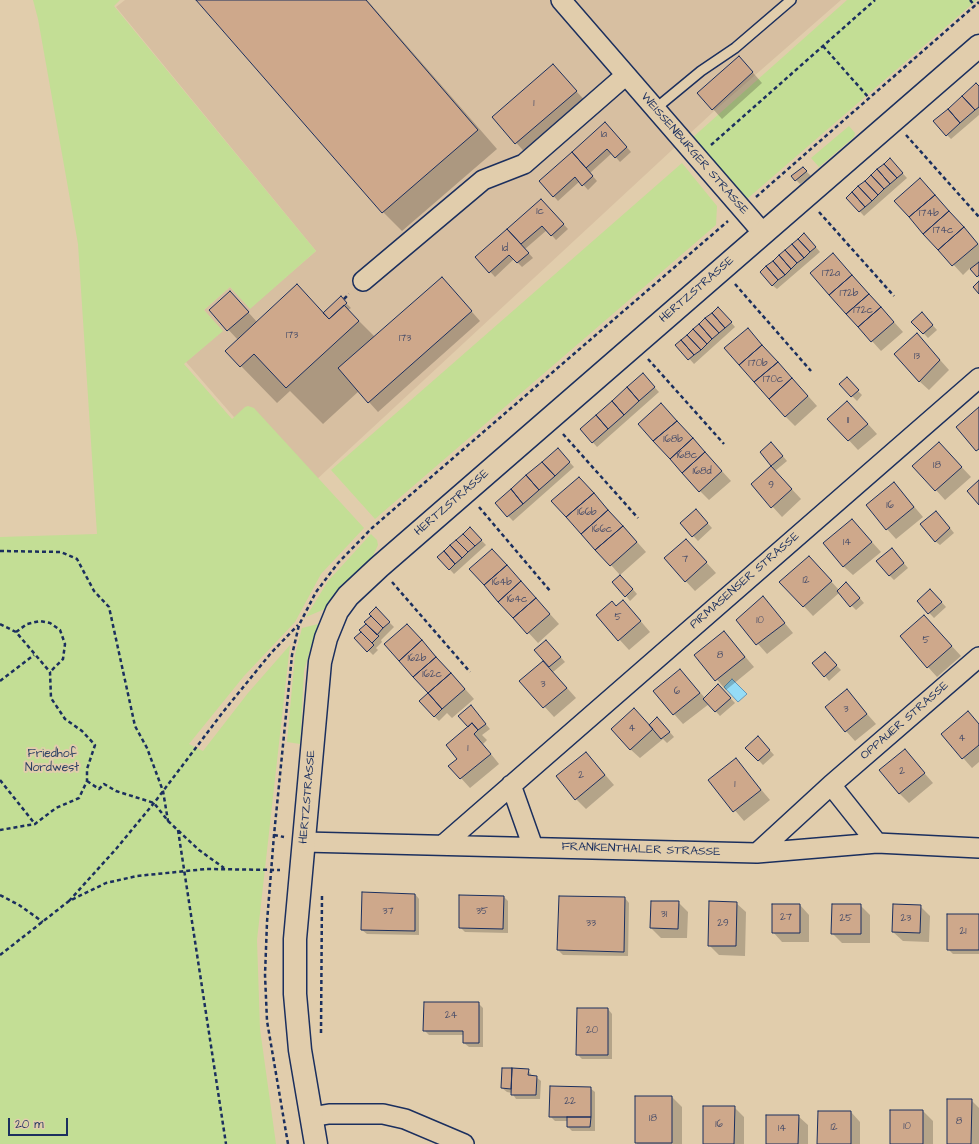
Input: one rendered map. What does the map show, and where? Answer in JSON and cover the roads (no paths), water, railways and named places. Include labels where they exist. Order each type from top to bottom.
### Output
[{"type":"main road","name":"HERTZSTRASSE","points":[[316,1144],[300,1050],[295,994],[295,939],[320,662],[326,638],[337,611],[348,596],[379,566],[979,46]]},
{"type":"street","name":"WEISSENBURGER STRASSE","points":[[561,0],[763,233]]},
{"type":"street","points":[[364,281],[483,180],[524,164],[626,75]]},
{"type":"street","name":"PIRMASENSER STRASSE","points":[[443,845],[979,378]]},
{"type":"street","name":"OPPAUER STRASSE","points":[[757,854],[831,784],[979,657]]},
{"type":"street","points":[[831,784],[877,843]]},
{"type":"street","points":[[511,785],[533,847]]},
{"type":"street","name":"FRANKENTHALER STRASSE","points":[[304,842],[757,854],[877,843],[979,848]]},
{"type":"street","points":[[311,1117],[329,1114],[383,1114],[405,1119],[464,1144]]},
{"type":"lane","points":[[655,109],[701,71],[736,48],[792,0]]},
{"type":"water","points":[[732,679],[747,694],[738,702],[724,687]]},
{"type":"park label","name":"Friedhof Nordwest","points":[[52,761]]}]
